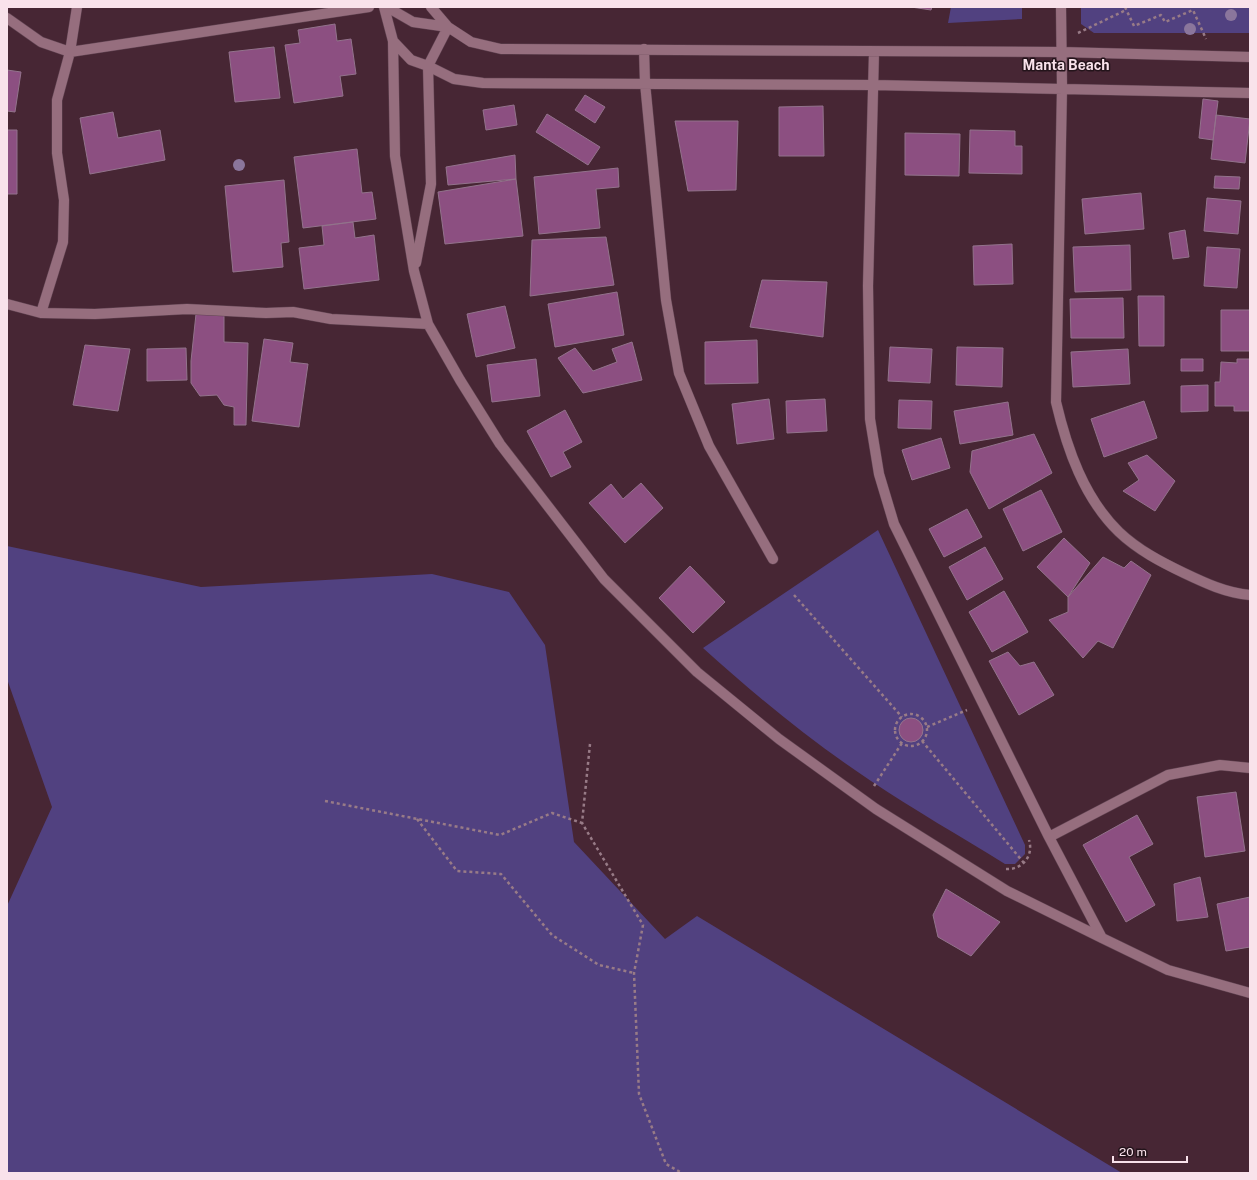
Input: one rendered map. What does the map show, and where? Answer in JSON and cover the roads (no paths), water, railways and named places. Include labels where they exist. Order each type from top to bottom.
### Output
[{"type":"street","points":[[41,313],[63,242],[64,200],[57,153],[57,100],[70,52],[76,7]]},
{"type":"street","points":[[7,18],[40,42],[70,52],[369,7]]},
{"type":"street","points":[[384,7],[393,41],[395,156],[414,270],[428,324],[460,380],[500,444],[604,578],[697,672],[779,739],[876,809],[1007,892],[1168,970],[1250,993]]},
{"type":"street","points":[[387,7],[413,22],[448,27]]},
{"type":"street","points":[[431,7],[448,27],[471,42],[501,49],[1061,52],[1250,57]]},
{"type":"street","points":[[1061,7],[1062,88],[1056,402],[1063,433],[1074,462],[1094,501],[1120,532],[1154,558],[1199,580],[1233,594],[1250,595]]},
{"type":"street","points":[[414,270],[431,184],[428,66],[448,27]]},
{"type":"street","points":[[393,41],[411,60],[428,66],[454,79],[482,83],[873,85],[1250,93]]},
{"type":"street","points":[[644,49],[645,83],[666,300],[679,373],[709,446],[773,559]]},
{"type":"street","points":[[874,52],[868,286],[870,419],[879,474],[894,524],[1049,838],[1102,938]]},
{"type":"street","points":[[7,304],[41,313],[95,314],[187,309],[266,313],[294,312],[331,319],[428,324]]},
{"type":"street","points":[[1049,838],[1168,775],[1220,765],[1250,768]]},
{"type":"district","name":"Manta Beach","points":[[1066,65]]}]
